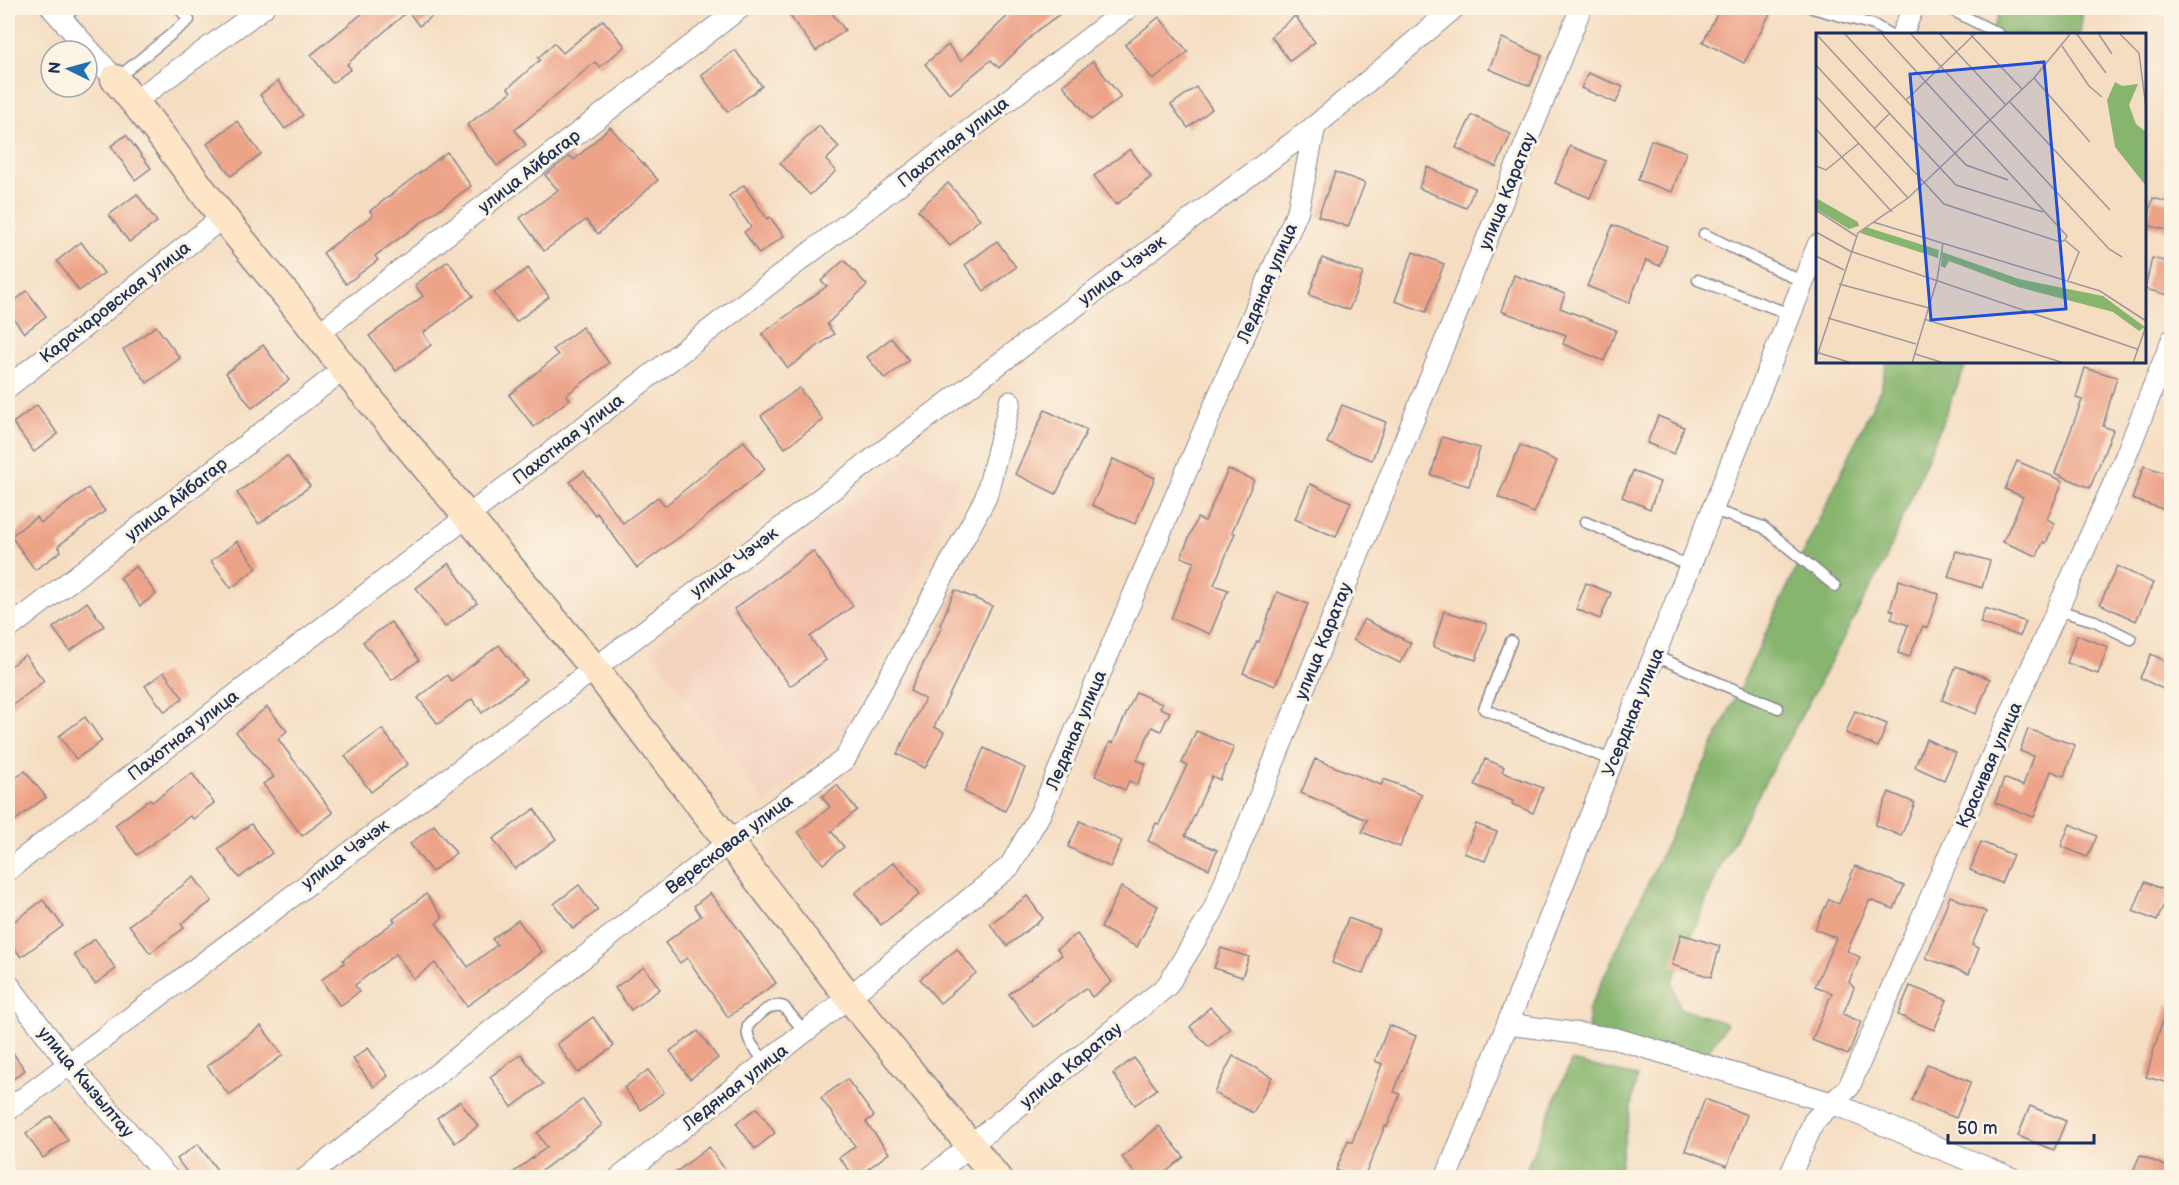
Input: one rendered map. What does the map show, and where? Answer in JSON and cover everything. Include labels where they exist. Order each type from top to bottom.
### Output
[{"type":"street","points":[[135,101],[262,8]]},
{"type":"street","name":"улица Айбагар","points":[[318,334],[740,8]]},
{"type":"street","name":"Пахотная улица","points":[[8,870],[1128,8]]},
{"type":"street","name":"улица Чэчэк","points":[[8,1110],[1315,126],[1454,8]]},
{"type":"street","name":"улица Каратау","points":[[930,1178],[1167,986],[1213,911],[1581,8]]},
{"type":"street","points":[[1902,33],[1912,8]]},
{"type":"street","points":[[63,11],[344,369],[594,668],[849,997],[997,1178]]},
{"type":"street","name":"Ледяная улица","points":[[619,1178],[849,997],[1010,866],[1040,814],[1298,210],[1315,126]]},
{"type":"street","name":"Карачаровская улица","points":[[8,387],[223,217]]},
{"type":"street","name":"Усердная улица","points":[[1446,1178],[1816,250]]},
{"type":"street","name":"Красивая улица","points":[[1789,1178],[1814,1120],[1849,1087],[2125,458],[2172,340]]},
{"type":"street","name":"улица Айбагар","points":[[8,629],[344,369]]},
{"type":"street","name":"Вересковая улица","points":[[306,1178],[729,842],[845,759],[986,497],[1010,402]]},
{"type":"street","name":"улица Кызылтау","points":[[8,984],[68,1063],[168,1178]]},
{"type":"street","points":[[1508,1024],[1617,1039],[1832,1103],[2011,1178]]},
{"type":"lane","points":[[116,79],[189,20],[179,8]]},
{"type":"lane","points":[[1812,8],[1874,25],[1888,33]]},
{"type":"lane","points":[[1948,8],[1997,33]]},
{"type":"lane","points":[[1704,234],[1803,282]]},
{"type":"lane","points":[[1698,280],[1790,314]]},
{"type":"lane","points":[[1713,510],[1763,527],[1835,586]]},
{"type":"lane","points":[[1585,522],[1690,567]]},
{"type":"lane","points":[[2057,610],[2096,621],[2131,639]]},
{"type":"lane","points":[[1511,641],[1484,708],[1613,761]]},
{"type":"lane","points":[[1655,656],[1778,708]]},
{"type":"lane","points":[[766,1062],[746,1035],[748,1025],[773,1005],[784,1006],[805,1032]]},
{"type":"shaded area","points":[[911,458],[959,482],[846,733],[765,802],[650,649]]},
{"type":"green space","points":[[2001,8],[2083,8],[2080,33],[1991,33]]},
{"type":"green space","points":[[1887,363],[1967,363],[1885,561],[1722,862],[1672,983],[1680,1008],[1727,1024],[1705,1055],[1589,1041],[1588,1011],[1881,388]]},
{"type":"green space","points":[[1571,1061],[1637,1076],[1619,1169],[1615,1177],[1523,1177]]},
{"type":"building","points":[[369,8],[443,8],[419,26],[408,11],[347,64],[351,69],[332,83],[311,55]]},
{"type":"building","points":[[784,8],[828,8],[845,30],[816,51]]},
{"type":"building","points":[[1016,8],[1068,8],[1038,30],[999,68],[991,60],[950,94],[925,64],[948,45],[961,61]]},
{"type":"building","points":[[1720,8],[1773,8],[1744,63],[1703,42]]},
{"type":"building","points":[[1295,16],[1315,42],[1290,61],[1271,36]]},
{"type":"building","points":[[1159,17],[1188,52],[1153,80],[1125,45]]},
{"type":"building","points":[[603,20],[625,46],[600,67],[595,62],[515,130],[526,145],[497,166],[467,125],[511,92],[508,88],[540,60],[538,58],[554,43],[563,53]]},
{"type":"building","points":[[1502,38],[1542,56],[1530,86],[1489,69]]},
{"type":"building","points":[[735,50],[762,86],[728,112],[701,75]]},
{"type":"building","points":[[1093,61],[1121,97],[1091,120],[1063,85]]},
{"type":"building","points":[[1588,73],[1623,87],[1616,103],[1581,88]]},
{"type":"building","points":[[278,81],[303,115],[285,129],[260,95]]},
{"type":"building","points":[[1196,87],[1212,109],[1188,128],[1171,105]]},
{"type":"building","points":[[1472,115],[1511,134],[1496,167],[1456,148]]},
{"type":"building","points":[[237,121],[261,154],[231,176],[207,144]]},
{"type":"building","points":[[819,126],[839,147],[826,160],[836,171],[810,195],[780,163]]},
{"type":"building","points":[[610,127],[658,180],[598,234],[586,220],[544,251],[520,218],[558,190],[545,175],[570,156],[574,160]]},
{"type":"building","points":[[126,135],[151,168],[135,180],[111,146]]},
{"type":"building","points":[[1651,140],[1686,152],[1672,192],[1638,180]]},
{"type":"building","points":[[1570,146],[1606,161],[1590,198],[1555,183]]},
{"type":"building","points":[[1130,149],[1151,177],[1116,205],[1094,176]]},
{"type":"building","points":[[447,152],[471,186],[375,256],[378,260],[346,284],[323,253],[373,215],[370,211]]},
{"type":"building","points":[[1427,167],[1475,188],[1466,208],[1419,188]]},
{"type":"building","points":[[1335,172],[1365,183],[1348,227],[1318,216]]},
{"type":"building","points":[[948,183],[980,219],[950,246],[918,210]]},
{"type":"building","points":[[744,185],[767,219],[770,217],[784,236],[759,254],[744,232],[751,227],[729,196]]},
{"type":"building","points":[[137,194],[157,222],[129,242],[109,215]]},
{"type":"building","points":[[2153,198],[2172,203],[2172,231],[2146,225]]},
{"type":"building","points":[[1613,225],[1667,246],[1660,266],[1646,260],[1629,303],[1587,286]]},
{"type":"building","points":[[997,241],[1016,267],[984,291],[965,265]]},
{"type":"building","points":[[81,242],[104,273],[79,291],[57,261]]},
{"type":"building","points":[[1413,252],[1444,264],[1426,312],[1395,301]]},
{"type":"building","points":[[1322,258],[1363,273],[1349,310],[1309,295]]},
{"type":"building","points":[[2152,258],[2172,263],[2172,296],[2146,289]]},
{"type":"building","points":[[844,260],[867,285],[827,324],[834,334],[788,368],[762,334],[827,286],[821,281]]},
{"type":"building","points":[[448,261],[473,296],[423,333],[431,345],[396,371],[369,336],[423,296],[415,285]]},
{"type":"building","points":[[528,268],[549,297],[516,322],[494,293]]},
{"type":"building","points":[[1514,275],[1565,294],[1560,308],[1616,330],[1604,361],[1563,344],[1566,335],[1501,311]]},
{"type":"building","points":[[27,291],[46,316],[24,333],[8,311],[8,306]]},
{"type":"building","points":[[156,326],[180,358],[147,383],[123,350]]},
{"type":"building","points":[[582,327],[609,363],[566,395],[570,399],[534,427],[509,395],[558,355],[553,349]]},
{"type":"building","points":[[891,338],[909,360],[885,379],[867,357]]},
{"type":"building","points":[[263,345],[289,380],[252,408],[226,373]]},
{"type":"building","points":[[2085,368],[2117,377],[2103,426],[2113,430],[2090,488],[2055,473],[2082,400],[2076,398]]},
{"type":"building","points":[[799,388],[823,420],[785,448],[761,416]]},
{"type":"building","points":[[37,405],[58,434],[34,452],[13,423]]},
{"type":"building","points":[[1342,405],[1386,422],[1372,460],[1327,443]]},
{"type":"building","points":[[1045,410],[1087,430],[1056,494],[1015,474]]},
{"type":"building","points":[[1658,416],[1684,427],[1674,454],[1647,443]]},
{"type":"building","points":[[1442,437],[1480,448],[1469,486],[1431,475]]},
{"type":"building","points":[[744,441],[765,469],[696,525],[637,568],[597,513],[595,515],[570,482],[584,471],[623,523],[658,497],[665,506]]},
{"type":"building","points":[[1520,445],[1557,461],[1534,513],[1498,497]]},
{"type":"building","points":[[287,456],[310,486],[259,524],[237,493]]},
{"type":"building","points":[[1113,459],[1155,478],[1135,524],[1092,505]]},
{"type":"building","points":[[2017,461],[2063,481],[2047,519],[2055,523],[2037,556],[2003,542],[2023,497],[2005,489]]},
{"type":"building","points":[[2144,466],[2172,475],[2172,512],[2132,499]]},
{"type":"building","points":[[1228,469],[1254,480],[1232,532],[1235,533],[1214,585],[1228,590],[1210,634],[1171,618],[1194,562],[1181,557],[1197,518],[1205,521]]},
{"type":"building","points":[[1633,471],[1660,482],[1650,509],[1622,497]]},
{"type":"building","points":[[1310,484],[1351,502],[1336,537],[1295,519]]},
{"type":"building","points":[[88,488],[105,511],[58,546],[61,551],[35,570],[11,536],[36,517],[41,523]]},
{"type":"building","points":[[237,541],[257,568],[231,588],[211,561]]},
{"type":"building","points":[[813,551],[853,606],[810,637],[826,660],[790,686],[734,609]]},
{"type":"building","points":[[1956,551],[1990,561],[1982,588],[1948,577]]},
{"type":"building","points":[[449,563],[477,603],[445,627],[416,588]]},
{"type":"building","points":[[136,566],[156,594],[140,606],[120,578]]},
{"type":"building","points":[[2117,566],[2153,583],[2136,621],[2100,604]]},
{"type":"building","points":[[1899,580],[1939,594],[1927,628],[1923,626],[1909,657],[1898,653],[1908,625],[1891,619],[1894,611],[1890,610]]},
{"type":"building","points":[[1586,583],[1611,593],[1600,619],[1576,609]]},
{"type":"building","points":[[955,590],[992,606],[934,727],[944,732],[925,768],[897,754],[925,699],[910,691],[942,626],[940,625]]},
{"type":"building","points":[[1277,592],[1308,604],[1275,686],[1243,673],[1257,641],[1259,642]]},
{"type":"building","points":[[87,602],[104,626],[70,651],[53,628]]},
{"type":"building","points":[[1985,608],[2026,622],[2020,636],[1980,623]]},
{"type":"building","points":[[1444,611],[1487,624],[1476,660],[1433,647]]},
{"type":"building","points":[[1364,619],[1411,643],[1400,663],[1353,640]]},
{"type":"building","points":[[391,622],[419,660],[392,680],[363,642]]},
{"type":"building","points":[[2077,635],[2108,647],[2098,674],[2067,663]]},
{"type":"building","points":[[499,645],[526,680],[482,713],[472,699],[438,724],[418,698],[447,675],[451,681]]},
{"type":"building","points":[[2151,654],[2172,664],[2172,670],[2163,689],[2140,678]]},
{"type":"building","points":[[25,655],[44,681],[8,709],[8,668]]},
{"type":"building","points":[[1956,666],[1990,679],[1976,714],[1942,700]]},
{"type":"building","points":[[164,672],[183,698],[165,712],[145,686]]},
{"type":"building","points":[[1136,692],[1162,704],[1160,708],[1170,712],[1161,731],[1152,727],[1137,760],[1146,764],[1137,785],[1129,781],[1125,790],[1095,776]]},
{"type":"building","points":[[267,707],[287,731],[278,739],[333,813],[302,836],[263,784],[274,777],[236,732]]},
{"type":"building","points":[[1855,711],[1887,724],[1878,747],[1846,733]]},
{"type":"building","points":[[85,717],[102,741],[76,759],[59,736]]},
{"type":"building","points":[[382,729],[408,764],[371,792],[345,756]]},
{"type":"building","points":[[2028,729],[2075,745],[2064,776],[2051,771],[2034,817],[1995,803],[2004,778],[2023,786],[2033,756],[2020,751]]},
{"type":"building","points":[[1196,731],[1234,747],[1220,780],[1212,776],[1185,836],[1217,850],[1209,869],[1148,841],[1156,823],[1159,824],[1187,765],[1182,763]]},
{"type":"building","points":[[1926,739],[1956,753],[1944,780],[1915,767]]},
{"type":"building","points":[[984,748],[1025,768],[1005,811],[964,792]]},
{"type":"building","points":[[1315,759],[1381,785],[1384,779],[1422,794],[1400,847],[1362,832],[1367,820],[1301,793]]},
{"type":"building","points":[[1485,759],[1504,767],[1502,772],[1543,788],[1533,813],[1512,804],[1513,801],[1475,785]]},
{"type":"building","points":[[25,771],[46,797],[13,822],[8,814],[8,784]]},
{"type":"building","points":[[192,773],[214,803],[193,819],[190,816],[137,855],[115,825],[150,799],[152,802]]},
{"type":"building","points":[[837,785],[857,810],[831,831],[844,847],[823,864],[798,832],[830,807],[822,797]]},
{"type":"building","points":[[1889,792],[1915,803],[1901,836],[1875,825]]},
{"type":"building","points":[[534,809],[556,839],[515,869],[493,839]]},
{"type":"building","points":[[1080,821],[1122,841],[1110,867],[1068,847]]},
{"type":"building","points":[[251,824],[272,853],[239,878],[218,849]]},
{"type":"building","points":[[1476,824],[1497,832],[1485,861],[1464,853]]},
{"type":"building","points":[[2070,824],[2097,836],[2087,857],[2061,846]]},
{"type":"building","points":[[434,825],[456,853],[432,872],[410,844]]},
{"type":"building","points":[[1981,842],[2013,855],[2001,883],[1970,870]]},
{"type":"building","points":[[894,862],[920,894],[881,925],[855,893]]},
{"type":"building","points":[[1855,866],[1904,886],[1894,909],[1870,900],[1847,951],[1860,957],[1849,982],[1854,988],[1843,1014],[1861,1022],[1848,1055],[1812,1040],[1832,993],[1815,986],[1836,938],[1815,929],[1829,899],[1839,904]]},
{"type":"building","points":[[194,877],[212,901],[181,924],[184,928],[150,953],[129,925]]},
{"type":"building","points":[[2145,882],[2169,892],[2157,921],[2133,911]]},
{"type":"building","points":[[579,885],[598,910],[573,929],[554,904]]},
{"type":"building","points":[[1121,887],[1158,906],[1137,947],[1101,928]]},
{"type":"building","points":[[710,893],[776,983],[728,1017],[687,958],[680,963],[665,943],[701,916],[694,906]]},
{"type":"building","points":[[426,894],[443,917],[436,923],[468,967],[497,945],[492,939],[518,920],[542,952],[467,1006],[435,963],[414,979],[396,954],[355,985],[359,992],[340,1006],[321,980]]},
{"type":"building","points":[[1027,896],[1043,918],[1007,946],[990,924]]},
{"type":"building","points":[[1950,896],[1986,912],[1972,945],[1979,948],[1969,974],[1926,958]]},
{"type":"building","points":[[43,900],[63,926],[21,957],[8,939],[8,926]]},
{"type":"building","points":[[1348,918],[1379,929],[1363,974],[1332,963]]},
{"type":"building","points":[[1077,934],[1112,982],[1092,997],[1086,988],[1034,1027],[1009,994],[1062,955],[1057,949]]},
{"type":"building","points":[[1681,934],[1720,946],[1711,977],[1672,965]]},
{"type":"building","points":[[95,939],[116,969],[95,984],[74,955]]},
{"type":"building","points":[[1221,948],[1249,957],[1242,977],[1214,968]]},
{"type":"building","points":[[957,949],[976,973],[940,1003],[920,979]]},
{"type":"building","points":[[644,967],[660,989],[631,1010],[615,988]]},
{"type":"building","points":[[1910,986],[1947,1000],[1934,1030],[1898,1015]]},
{"type":"building","points":[[2167,1005],[2172,1005],[2172,1084],[2146,1077]]},
{"type":"building","points":[[1210,1007],[1230,1028],[1209,1047],[1190,1027]]},
{"type":"building","points":[[593,1017],[614,1046],[578,1073],[557,1044]]},
{"type":"building","points":[[1389,1025],[1416,1036],[1394,1092],[1400,1094],[1387,1127],[1385,1126],[1364,1178],[1355,1178],[1336,1170],[1348,1140],[1352,1142],[1382,1064],[1375,1061]]},
{"type":"building","points":[[261,1026],[283,1055],[229,1095],[207,1066]]},
{"type":"building","points":[[698,1031],[718,1058],[690,1079],[670,1051]]},
{"type":"building","points":[[8,1046],[25,1070],[8,1083]]},
{"type":"building","points":[[368,1048],[388,1076],[374,1087],[353,1059]]},
{"type":"building","points":[[521,1054],[543,1084],[512,1107],[490,1077]]},
{"type":"building","points":[[1233,1056],[1272,1077],[1253,1113],[1214,1093]]},
{"type":"building","points":[[1134,1058],[1157,1089],[1135,1105],[1113,1074]]},
{"type":"building","points":[[1927,1064],[1971,1082],[1956,1118],[1912,1101]]},
{"type":"building","points":[[648,1070],[664,1092],[641,1110],[624,1088]]},
{"type":"building","points":[[847,1079],[874,1116],[866,1122],[889,1153],[856,1178],[839,1158],[855,1146],[821,1098]]},
{"type":"building","points":[[583,1099],[602,1125],[532,1178],[506,1178],[547,1147],[537,1133]]},
{"type":"building","points":[[1705,1099],[1747,1115],[1727,1166],[1685,1150]]},
{"type":"building","points":[[460,1101],[478,1126],[455,1143],[437,1118]]},
{"type":"building","points":[[2030,1106],[2066,1121],[2054,1150],[2018,1136]]},
{"type":"building","points":[[757,1108],[775,1133],[755,1149],[736,1123]]},
{"type":"building","points":[[51,1116],[68,1140],[43,1158],[26,1134]]},
{"type":"building","points":[[1159,1126],[1184,1157],[1159,1178],[1138,1178],[1122,1157]]},
{"type":"building","points":[[198,1144],[223,1178],[191,1178],[177,1159]]},
{"type":"building","points":[[709,1147],[731,1178],[668,1178]]},
{"type":"building","points":[[2140,1155],[2172,1169],[2172,1178],[2130,1178]]}]
